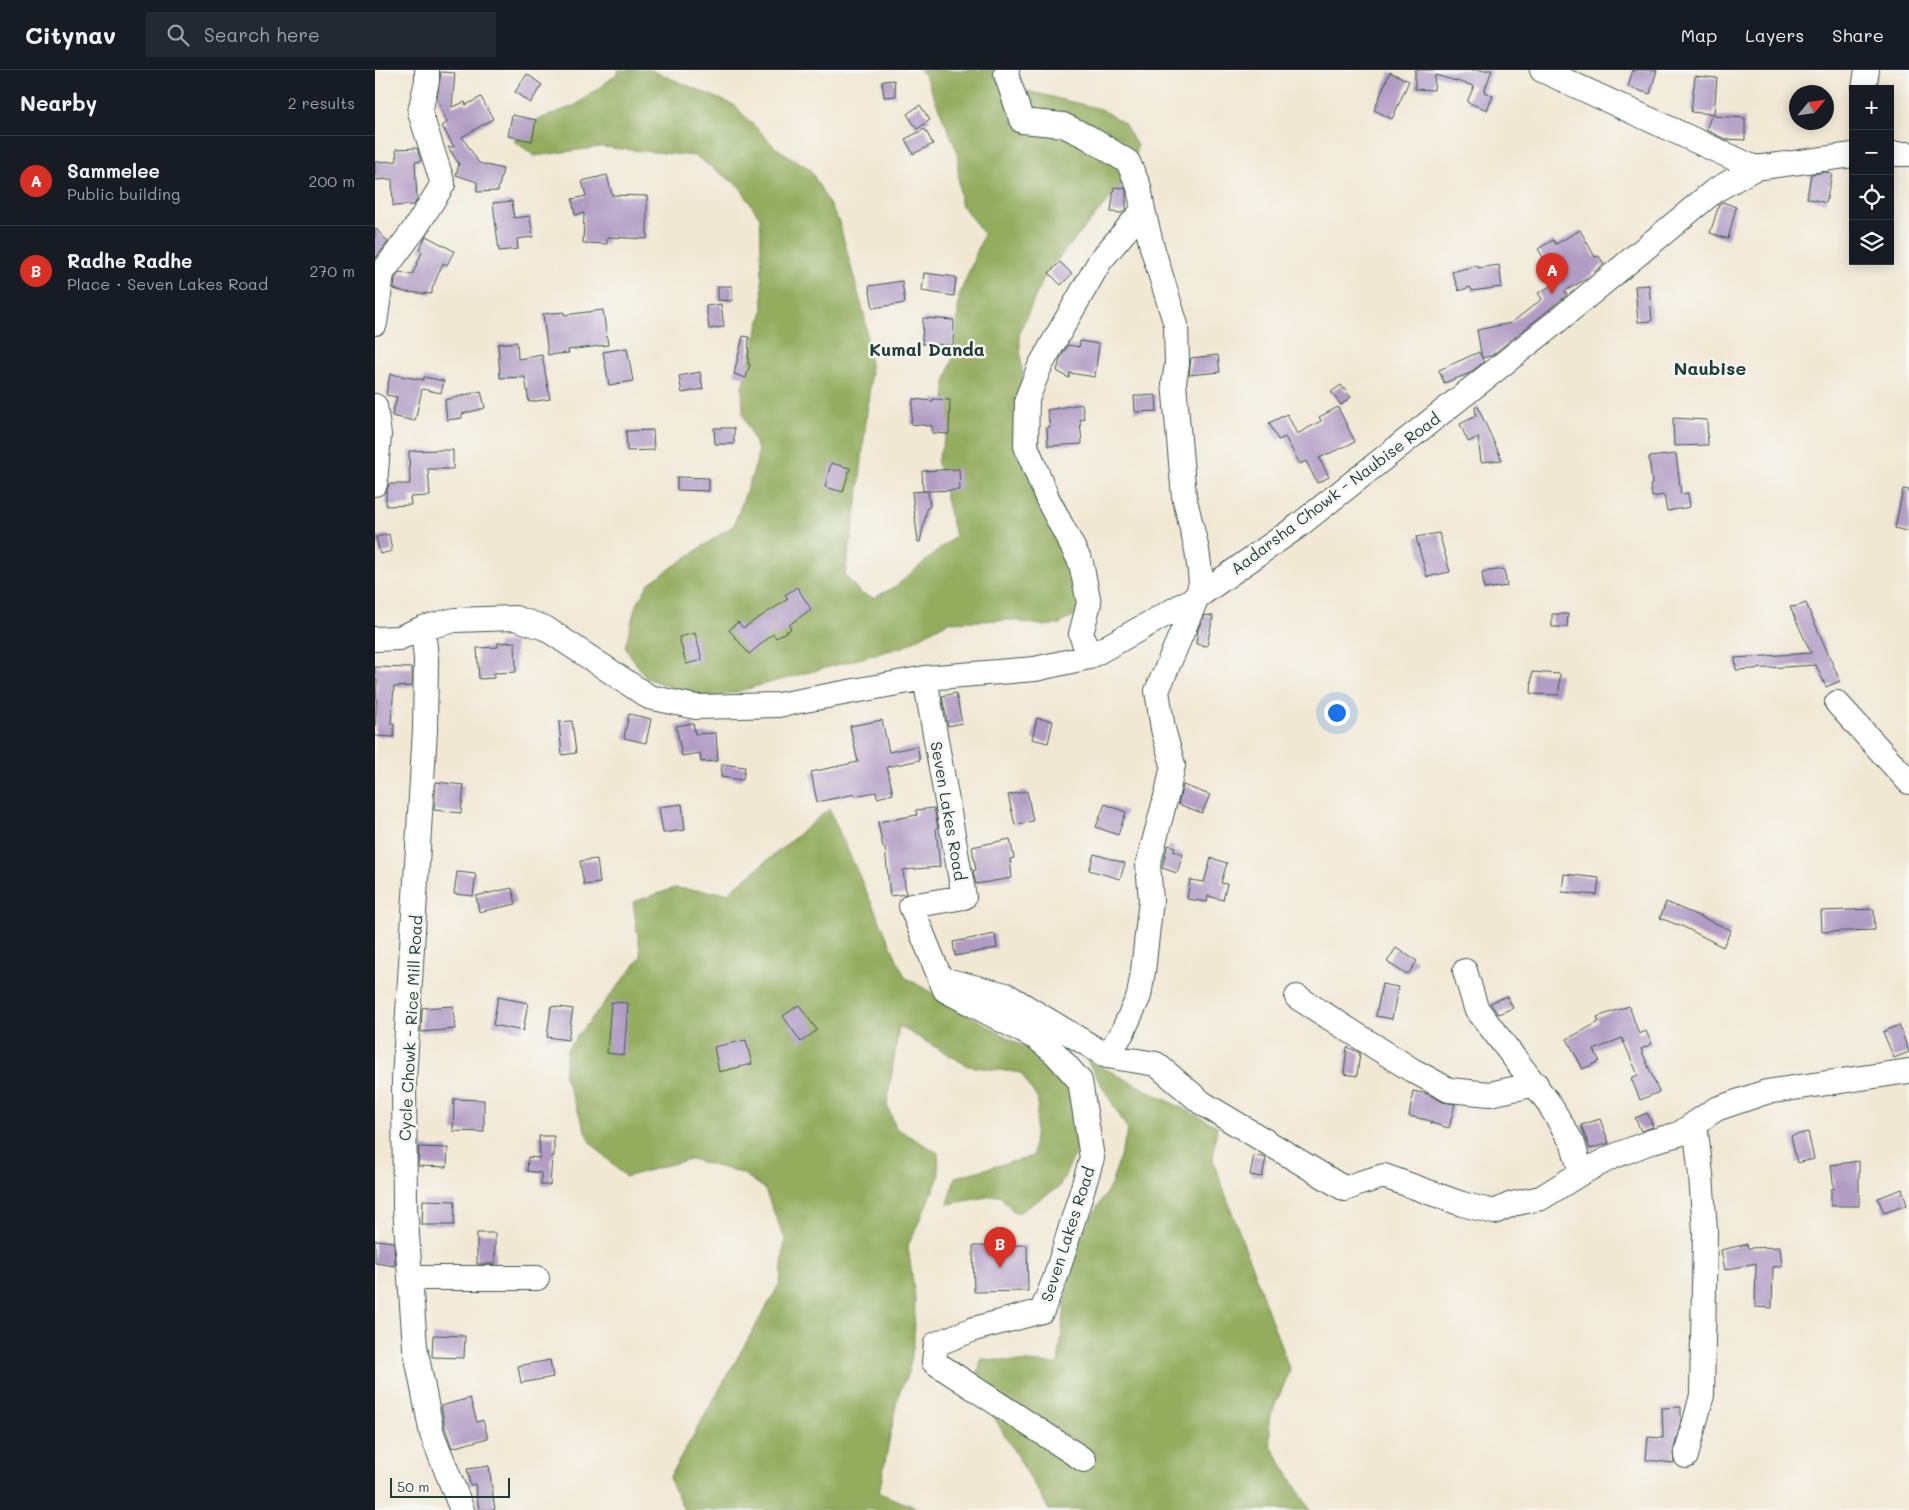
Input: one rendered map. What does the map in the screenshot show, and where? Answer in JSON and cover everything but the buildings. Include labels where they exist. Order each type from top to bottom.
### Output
[{"type":"street","points":[[375,323],[382,273],[416,227],[443,184],[420,112],[427,80],[427,70]]},
{"type":"street","points":[[1007,70],[1006,74],[1023,121],[1063,125],[1088,137],[1128,162],[1139,187],[1152,247],[1177,325],[1177,364],[1174,383],[1184,496],[1197,550],[1201,583],[1197,597],[1157,691],[1163,730],[1173,765],[1165,804],[1148,865],[1151,900],[1139,996],[1122,1033],[1107,1056]]},
{"type":"street","points":[[1542,70],[1755,168],[1849,156]]},
{"type":"street","points":[[1865,85],[1867,70]]},
{"type":"street","points":[[1894,154],[1909,154]]},
{"type":"street","name":"Aadarsha Chowk - Naubise Road","points":[[375,639],[399,638],[423,628],[455,620],[515,618],[545,628],[649,697],[696,707],[777,705],[925,678],[1035,669],[1089,657],[1197,597],[1299,526],[1556,322],[1714,191],[1755,168]]},
{"type":"street","points":[[1089,657],[1081,634],[1089,603],[1081,563],[1048,500],[1026,446],[1027,399],[1040,366],[1100,261],[1143,210]]},
{"type":"street","points":[[375,406],[379,435],[375,484]]},
{"type":"street","name":"Cycle Chowk - Rice Mill Road","points":[[423,628],[426,658],[425,730],[404,1080],[405,1207],[415,1347],[432,1434],[462,1510]]},
{"type":"street","name":"Seven Lakes Road","points":[[925,678],[964,897],[911,906],[945,990],[1038,1039],[1055,1053],[1080,1081],[1092,1158],[1056,1276],[1042,1311],[974,1329],[936,1344],[934,1362],[1084,1460]]},
{"type":"street","points":[[1837,703],[1909,782]]},
{"type":"street","points":[[1465,971],[1476,1008],[1536,1084],[1573,1144],[1581,1173]]},
{"type":"street","points":[[941,979],[1006,995],[1107,1056],[1156,1064],[1203,1103],[1345,1189],[1384,1176],[1462,1204],[1494,1212],[1512,1204],[1541,1198],[1581,1173],[1612,1157],[1653,1141],[1679,1134],[1716,1108],[1766,1092],[1909,1071]]},
{"type":"street","points":[[1297,997],[1412,1070],[1449,1090],[1491,1094],[1536,1084]]},
{"type":"street","points":[[1686,1456],[1703,1395],[1705,1231],[1695,1124]]},
{"type":"street","points":[[410,1278],[537,1278]]},
{"type":"green space","points":[[618,70],[651,70],[734,105],[775,147],[810,169],[839,222],[865,318],[871,374],[858,497],[845,575],[861,594],[874,598],[896,586],[955,536],[937,461],[946,435],[945,383],[955,352],[959,296],[984,234],[960,203],[957,151],[926,78],[920,70],[1000,70],[1024,90],[1101,109],[1124,123],[1137,146],[1132,173],[1046,273],[1019,333],[1025,405],[1081,563],[1081,611],[1060,624],[1045,626],[1011,620],[948,622],[903,647],[706,700],[646,678],[625,647],[635,608],[649,583],[734,525],[756,464],[758,451],[743,414],[742,387],[763,310],[760,218],[739,186],[695,156],[601,147],[535,156],[514,141],[529,123],[576,105],[617,74]]},
{"type":"green space","points":[[829,809],[905,977],[1063,1070],[1081,1143],[1059,1187],[1016,1214],[999,1195],[948,1204],[955,1177],[1033,1156],[1038,1100],[1021,1073],[968,1066],[899,1026],[887,1105],[896,1128],[938,1153],[939,1177],[908,1246],[915,1297],[914,1342],[909,1371],[898,1396],[879,1493],[923,1510],[684,1510],[669,1478],[780,1283],[785,1239],[764,1188],[742,1173],[690,1159],[625,1177],[590,1142],[564,1076],[567,1049],[641,957],[633,902],[675,888],[728,893]]},
{"type":"green space","points":[[1086,1059],[1217,1126],[1213,1160],[1290,1371],[1269,1419],[1271,1446],[1310,1510],[1049,1510],[975,1385],[981,1359],[1058,1364],[1072,1248],[1111,1185],[1128,1130]]},
{"type":"place","name":"Sammelee","points":[[1552,294]]},
{"type":"place","name":"Radhe Radhe","points":[[1000,1268]]},
{"type":"district","name":"Kumal Danda","points":[[927,349]]},
{"type":"district","name":"Naubise","points":[[1710,368]]}]
